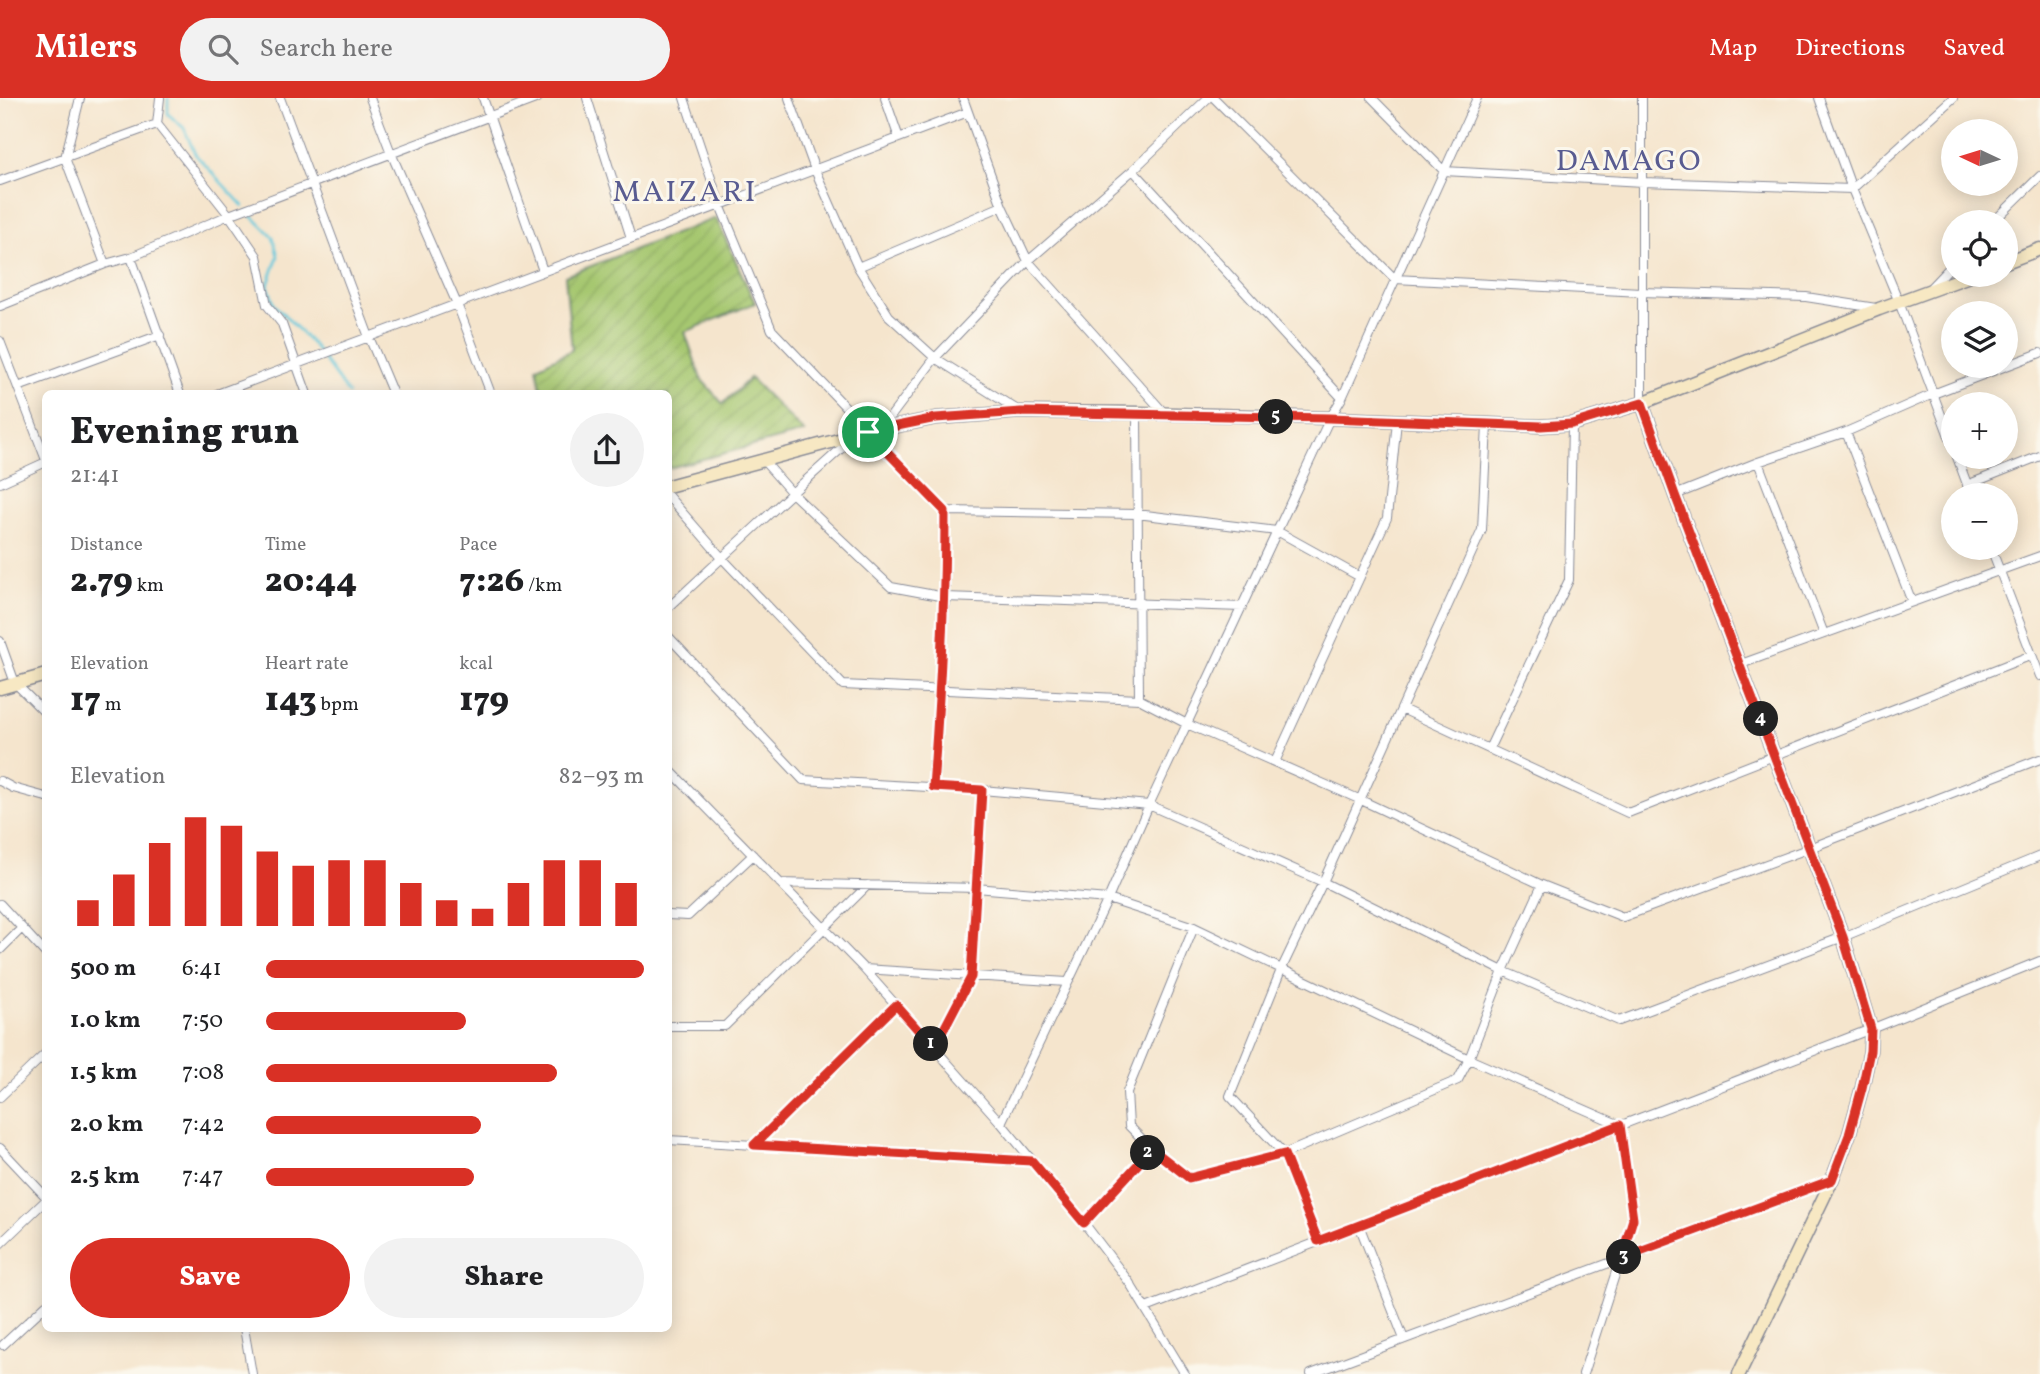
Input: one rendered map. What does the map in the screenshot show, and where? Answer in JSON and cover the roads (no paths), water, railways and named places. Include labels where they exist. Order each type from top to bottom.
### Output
[{"type":"main road","points":[[2018,257],[2040,249]]},
{"type":"main road","points":[[672,485],[868,433],[936,418],[1021,412],[1330,418],[1487,425],[1572,424],[1642,403],[1941,286]]},
{"type":"main road","points":[[1642,403],[1843,937],[1871,1029],[1870,1051],[1862,1088],[1849,1135],[1832,1180],[1740,1374]]},
{"type":"main road","points":[[0,688],[42,676]]},
{"type":"street","points":[[80,98],[65,158],[105,264]]},
{"type":"street","points":[[160,98],[157,124],[229,215],[257,256],[267,304],[282,324],[306,390]]},
{"type":"street","points":[[280,98],[391,390]]},
{"type":"street","points":[[370,98],[457,304],[489,390]]},
{"type":"street","points":[[483,98],[544,271]]},
{"type":"street","points":[[0,306],[105,264],[131,257],[229,215],[538,98]]},
{"type":"street","points":[[587,98],[632,238]]},
{"type":"street","points":[[684,98],[720,205],[772,330],[945,511],[1138,514],[1277,531],[1360,578]]},
{"type":"street","points":[[789,98],[815,170],[858,267],[889,316],[935,358],[1021,412]]},
{"type":"street","points":[[885,98],[899,138]]},
{"type":"street","points":[[963,98],[1002,206],[1028,261],[1166,415]]},
{"type":"street","points":[[672,604],[792,493],[868,433],[1028,261],[1133,170],[1209,98]]},
{"type":"street","points":[[1214,98],[1395,279],[1641,292],[1806,297],[1879,309]]},
{"type":"street","points":[[1372,98],[1444,171],[1643,182],[1852,189],[1954,98]]},
{"type":"street","points":[[1001,1123],[1108,899],[1149,805],[1330,418],[1342,398],[1477,98]]},
{"type":"street","points":[[1642,98],[1642,403]]},
{"type":"street","points":[[1819,98],[1941,415]]},
{"type":"street","points":[[228,390],[968,112]]},
{"type":"street","points":[[0,181],[157,124]]},
{"type":"street","points":[[1133,170],[1342,398]]},
{"type":"street","points":[[2005,210],[2040,176]]},
{"type":"street","points":[[858,267],[1002,206]]},
{"type":"street","points":[[131,257],[179,390]]},
{"type":"street","points":[[1928,290],[1941,276]]},
{"type":"street","points":[[18,387],[160,335]]},
{"type":"street","points":[[0,341],[42,450]]},
{"type":"street","points":[[1675,495],[1758,462],[1846,432],[1933,394],[2040,353]]},
{"type":"street","points":[[1137,413],[1139,699]]},
{"type":"street","points":[[1275,762],[1387,518],[1397,421]]},
{"type":"street","points":[[1489,749],[1569,580],[1572,424]]},
{"type":"street","points":[[1318,1241],[1284,1154],[1230,1096],[1281,970],[1361,800],[1482,530],[1487,425]]},
{"type":"street","points":[[1846,432],[1912,602]]},
{"type":"street","points":[[1973,483],[2040,456]]},
{"type":"street","points":[[763,460],[792,493],[891,587],[945,597],[1242,607]]},
{"type":"street","points":[[1758,462],[1824,634]]},
{"type":"street","points":[[0,483],[42,463]]},
{"type":"street","points":[[672,501],[722,558],[843,685],[1139,699],[1187,724],[1361,800],[1542,885],[1623,917],[1810,848],[2040,758]]},
{"type":"street","points":[[933,787],[941,690],[945,511]]},
{"type":"street","points":[[1741,664],[2040,556]]},
{"type":"street","points":[[1996,560],[2040,676]]},
{"type":"street","points":[[672,640],[803,780],[982,790],[1149,805],[1323,882],[1503,971],[1619,1021],[1843,937],[2040,856]]},
{"type":"street","points":[[0,641],[15,683],[42,710]]},
{"type":"street","points":[[1402,709],[1628,813],[2032,654]]},
{"type":"street","points":[[672,772],[864,969],[1001,1123],[1084,1223],[1146,1308],[1185,1374]]},
{"type":"street","points":[[0,781],[13,788],[42,796]]},
{"type":"street","points":[[934,1048],[971,977],[982,790]]},
{"type":"street","points":[[672,915],[688,916],[753,855]]},
{"type":"street","points":[[780,883],[976,888],[1108,899],[1194,928],[1469,1059],[1620,1125]]},
{"type":"street","points":[[672,1026],[726,1026],[869,885]]},
{"type":"street","points":[[1194,928],[1127,1092],[1129,1126],[1152,1149],[1189,1178],[1284,1154],[1458,1080],[1542,885]]},
{"type":"street","points":[[0,904],[42,950]]},
{"type":"street","points":[[0,950],[22,928]]},
{"type":"street","points":[[1146,1308],[1871,1029],[2040,961]]},
{"type":"street","points":[[864,969],[1067,982]]},
{"type":"street","points":[[754,1145],[896,1005]]},
{"type":"street","points":[[0,1097],[42,1057]]},
{"type":"street","points":[[1583,1374],[1633,1219],[1620,1125]]},
{"type":"street","points":[[672,1140],[1032,1161]]},
{"type":"street","points":[[0,1148],[42,1194]]},
{"type":"street","points":[[1084,1223],[1152,1149]]},
{"type":"street","points":[[1313,1373],[1832,1180]]},
{"type":"street","points":[[0,1244],[42,1202]]},
{"type":"street","points":[[1360,1225],[1404,1339]]},
{"type":"street","points":[[3,1345],[42,1309]]},
{"type":"street","points":[[245,1332],[252,1374]]},
{"type":"waterway","points":[[168,98],[168,114],[184,128],[195,154],[243,206]]},
{"type":"waterway","points":[[247,211],[273,237],[278,256],[268,285],[274,304],[315,347],[345,390]]},
{"type":"district","name":"DAMAGO","points":[[1629,162]]},
{"type":"district","name":"MAIZARI","points":[[685,193]]}]
